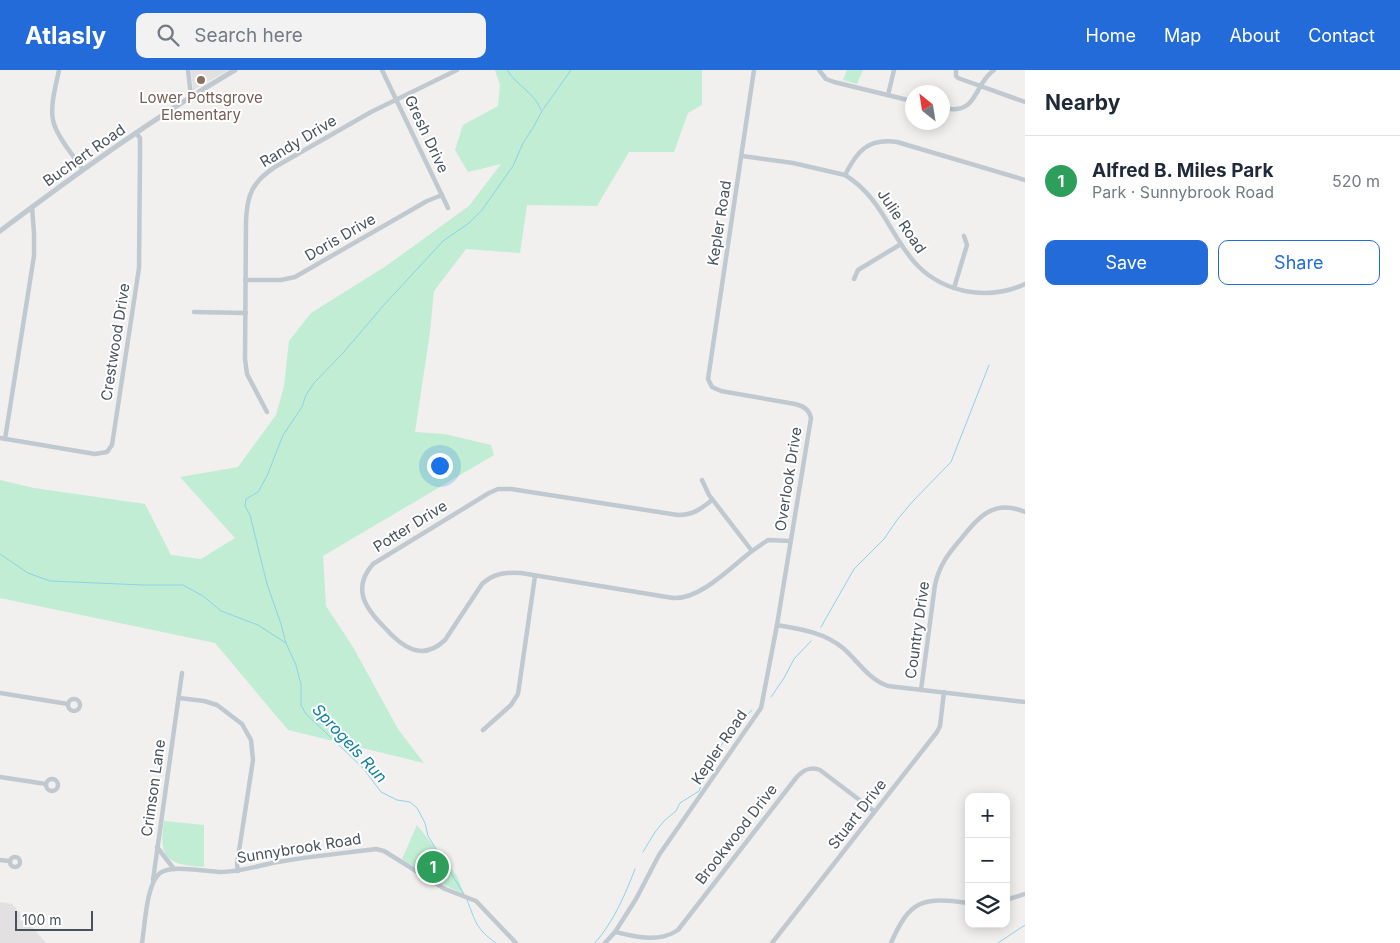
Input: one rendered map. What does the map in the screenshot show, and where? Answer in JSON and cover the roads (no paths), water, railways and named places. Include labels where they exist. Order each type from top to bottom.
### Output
[{"type":"street","points":[[59,70],[53,121],[83,170]]},
{"type":"street","points":[[188,70],[191,97]]},
{"type":"street","name":"Buchert Road","points":[[0,231],[136,133],[235,70]]},
{"type":"street","name":"Gresh Drive","points":[[382,70],[448,208]]},
{"type":"street","name":"Randy Drive","points":[[267,412],[246,367],[245,280],[247,203],[250,193],[257,182],[274,167],[371,112],[457,70]]},
{"type":"street","name":"Kepler Road","points":[[708,379],[754,70]]},
{"type":"street","points":[[819,70],[823,76],[830,80],[905,99]]},
{"type":"street","points":[[888,95],[894,70]]},
{"type":"street","points":[[956,70],[958,78],[1025,102]]},
{"type":"street","points":[[950,109],[959,110],[975,98],[988,75],[994,70]]},
{"type":"street","name":"Crestwood Drive","points":[[32,207],[34,256],[3,439],[95,454],[107,452],[112,446],[139,268],[140,138],[136,133]]},
{"type":"street","points":[[742,156],[794,163],[845,176],[851,162],[862,149],[877,142],[888,140],[1025,180]]},
{"type":"street","name":"Julie Road","points":[[845,176],[866,191],[910,258],[935,280],[954,288],[988,293],[1007,291],[1025,284]]},
{"type":"street","name":"Doris Drive","points":[[245,280],[292,279],[427,201],[442,195]]},
{"type":"street","points":[[954,288],[967,245],[964,236]]},
{"type":"street","points":[[854,279],[858,270],[901,244]]},
{"type":"street","points":[[194,312],[246,313]]},
{"type":"street","name":"Overlook Drive","points":[[708,379],[712,387],[721,391],[795,404],[806,408],[810,413],[811,418],[791,541]]},
{"type":"street","points":[[702,480],[712,500],[752,551]]},
{"type":"street","name":"Potter Drive","points":[[712,500],[696,512],[688,515],[678,515],[512,489],[498,489],[377,561],[368,571],[363,581],[362,592],[364,602],[369,611],[397,642],[407,648],[424,650],[436,647],[447,638],[480,587],[491,577],[499,574],[510,572],[674,598],[685,598],[700,591],[763,542],[771,539],[791,541]]},
{"type":"street","name":"Country Drive","points":[[921,690],[935,584],[944,560],[976,520],[988,512],[1007,507],[1025,512]]},
{"type":"street","name":"Kepler Road","points":[[605,943],[615,932],[636,899],[659,855],[761,708],[791,541]]},
{"type":"street","points":[[483,730],[512,705],[518,694],[535,576]]},
{"type":"street","points":[[776,625],[807,631],[830,640],[844,649],[882,684],[1025,702]]},
{"type":"street","name":"Crimson Lane","points":[[153,882],[182,673]]},
{"type":"street","name":"Stuart Drive","points":[[772,943],[937,732],[940,726],[944,692]]},
{"type":"street","points":[[0,693],[68,704]]},
{"type":"street","points":[[179,698],[204,701],[217,705],[242,724],[251,740],[253,760],[237,864],[238,871]]},
{"type":"street","name":"Brookwood Drive","points":[[615,932],[645,938],[660,938],[678,930],[796,778],[805,770],[813,768],[820,770],[874,811]]},
{"type":"street","points":[[0,777],[46,784]]},
{"type":"street","points":[[142,943],[153,882],[160,873],[174,869],[157,847]]},
{"type":"street","name":"Sunnybrook Road","points":[[174,869],[215,872],[238,871],[283,861],[378,849],[386,852],[437,884],[457,894],[471,898],[481,905],[516,943]]},
{"type":"street","points":[[0,860],[9,861]]},
{"type":"street","points":[[1010,899],[1025,894]]},
{"type":"street","points":[[891,943],[904,916],[917,906],[937,900],[965,903]]},
{"type":"waterway","points":[[507,70],[530,94],[541,110]]},
{"type":"waterway","points":[[286,643],[267,584],[250,515],[245,506],[246,499],[258,492],[267,476],[283,435],[302,407],[306,395],[314,383],[443,241],[469,223],[482,210],[513,166],[523,143],[542,111],[571,70]]},
{"type":"waterway","points":[[821,627],[854,569],[884,539],[913,501],[951,462],[989,365]]},
{"type":"waterway","name":"Sprogels Run","points":[[0,554],[28,573],[50,581],[183,585],[203,596],[221,611],[258,625],[286,643],[296,665],[301,685],[301,705],[306,714],[363,768],[381,792],[397,800],[410,802],[417,808],[425,823],[428,836],[464,894]]},
{"type":"waterway","points":[[771,697],[794,659],[811,641]]},
{"type":"waterway","points":[[643,852],[655,832],[676,811],[680,803],[699,791],[711,761],[728,735],[752,710]]},
{"type":"waterway","points":[[595,943],[613,917],[635,869]]},
{"type":"waterway","name":"Sprogels Run","points":[[467,900],[480,929],[496,943]]},
{"type":"waterway","points":[[998,943],[1025,925]]},
{"type":"place","name":"Lower Pottsgrove Elementary","points":[[201,80]]},
{"type":"place","name":"Alfred B. Miles Park","points":[[433,867]]}]
